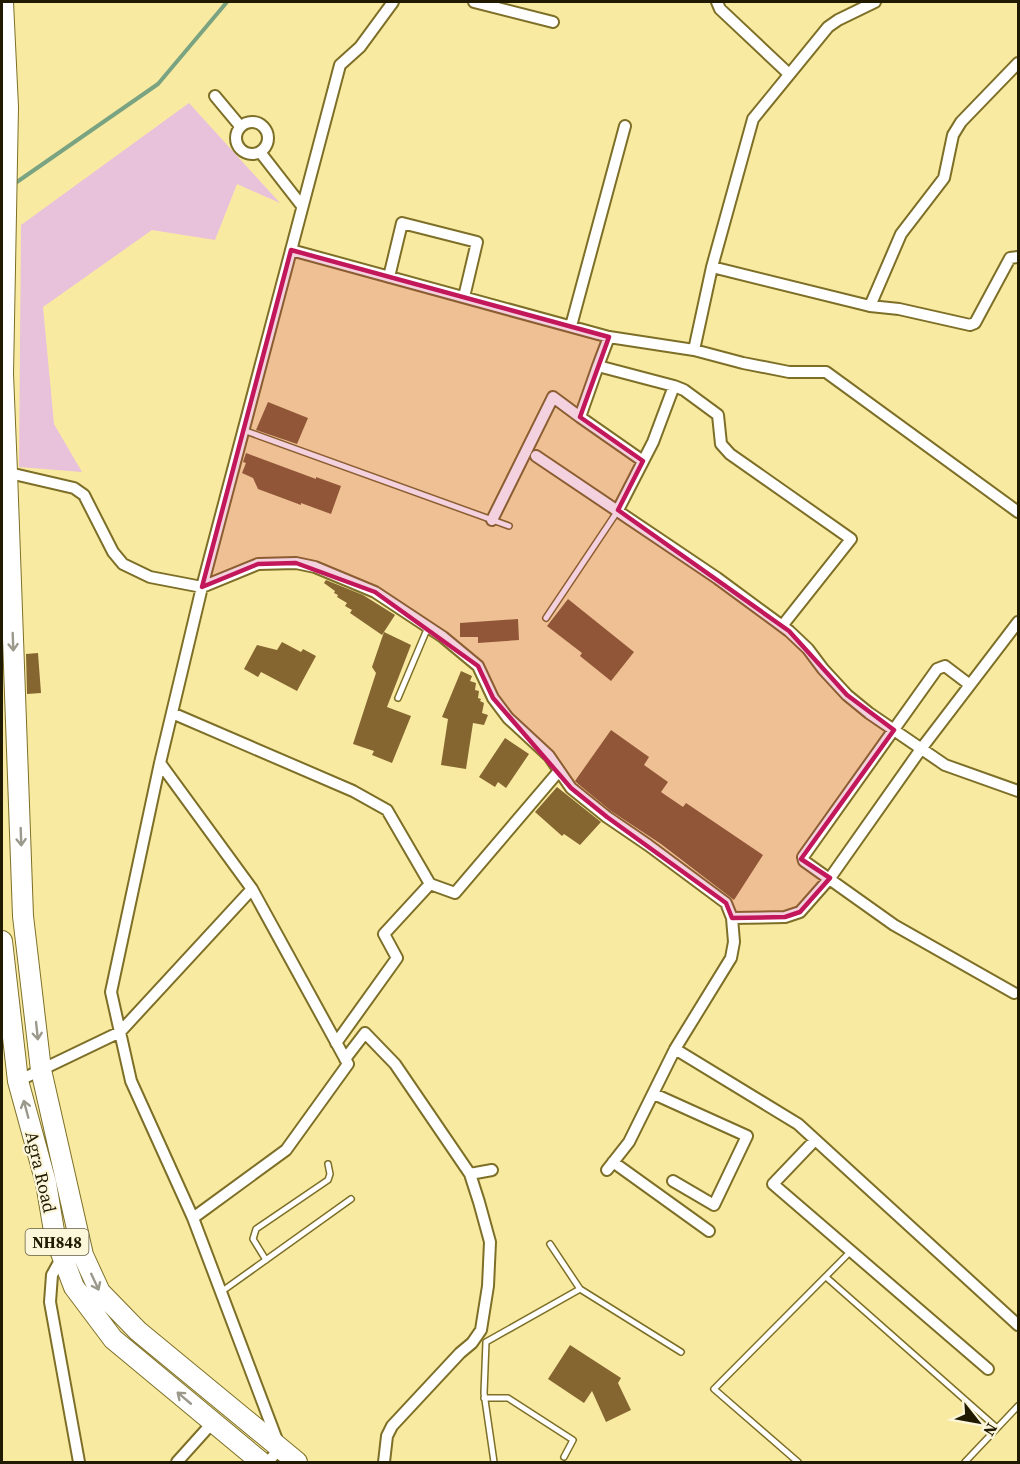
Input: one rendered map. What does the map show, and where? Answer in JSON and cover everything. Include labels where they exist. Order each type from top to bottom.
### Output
[{"type":"highway","name":"NH848","points":[[3,2],[8,107],[3,374],[4,471],[23,916],[41,1070],[83,1255],[100,1292],[138,1331],[274,1455],[297,1462]]},
{"type":"highway","name":"Agra Road","points":[[2,941],[18,1081],[46,1183],[55,1237],[74,1287],[113,1339],[261,1462]]},
{"type":"street","points":[[274,1455],[221,1292],[192,1218],[131,1081],[111,992],[160,763],[202,587],[339,64],[360,47],[393,2]]},
{"type":"street","points":[[474,2],[553,22]]},
{"type":"street","points":[[717,2],[720,9],[789,74]]},
{"type":"street","points":[[694,350],[712,267],[753,119],[828,27],[875,2]]},
{"type":"street","points":[[870,306],[901,234],[944,178],[954,135],[961,122],[1018,63]]},
{"type":"street","points":[[215,96],[240,126]]},
{"type":"street","points":[[250,121],[261,124],[265,128],[267,144],[260,152],[250,154],[240,150],[235,141],[235,135],[240,126],[250,121]]},
{"type":"street","points":[[571,326],[625,126]]},
{"type":"street","points":[[260,152],[302,206]]},
{"type":"street","points":[[389,277],[402,223],[477,242],[465,297]]},
{"type":"street","points":[[291,250],[609,337],[694,350],[789,372],[826,372],[1018,512]]},
{"type":"street","points":[[712,267],[870,306],[899,309],[970,325],[975,323],[1010,258],[1018,257]]},
{"type":"street","points":[[580,417],[609,337]]},
{"type":"street","points":[[598,366],[684,390],[718,415],[721,444],[730,454],[850,539],[782,626]]},
{"type":"street","points":[[618,510],[653,442],[674,387]]},
{"type":"street","points":[[492,520],[553,397],[643,461]]},
{"type":"street","points":[[536,456],[717,578],[782,626],[808,649],[847,695],[921,749],[945,765],[1018,791]]},
{"type":"street","points":[[4,471],[74,488],[84,495],[113,552],[123,564],[150,577],[202,587],[258,564],[296,563],[315,567],[375,592],[443,637],[478,666],[493,698],[503,711],[549,756],[571,788],[607,818],[648,845],[726,903],[732,918],[734,942],[731,958],[675,1049],[629,1142],[610,1166],[709,1231]]},
{"type":"street","points":[[732,918],[785,916],[800,912],[830,878],[921,749],[1018,622]]},
{"type":"street","points":[[970,685],[945,666],[937,669],[803,857],[804,861],[894,925],[1014,993]]},
{"type":"street","points":[[172,713],[353,791],[387,810],[430,884],[455,893],[559,771]]},
{"type":"street","points":[[160,763],[252,889],[348,1064],[286,1150],[192,1218]]},
{"type":"street","points":[[336,1043],[397,958],[384,934],[430,884]]},
{"type":"street","points":[[18,1081],[120,1032],[252,889]]},
{"type":"street","points":[[345,1059],[365,1033],[395,1064],[470,1174],[490,1242],[488,1286],[481,1330],[472,1343],[392,1426],[387,1436],[384,1462]]},
{"type":"street","points":[[675,1049],[798,1124],[1018,1325]]},
{"type":"street","points":[[654,1094],[747,1136],[714,1205],[673,1181]]},
{"type":"street","points":[[815,1140],[773,1184],[988,1369]]},
{"type":"street","points":[[470,1174],[492,1170]]},
{"type":"street","points":[[62,1257],[52,1275],[50,1302],[79,1462]]},
{"type":"street","points":[[177,1462],[213,1422]]},
{"type":"lane","points":[[243,430],[509,526]]},
{"type":"lane","points":[[546,618],[618,510]]},
{"type":"lane","points":[[398,698],[428,627]]},
{"type":"lane","points":[[266,1260],[253,1239],[256,1229],[328,1180],[330,1174],[328,1164]]},
{"type":"lane","points":[[221,1292],[351,1199]]},
{"type":"lane","points":[[550,1244],[580,1289],[681,1352]]},
{"type":"lane","points":[[798,1462],[714,1389],[851,1251]]},
{"type":"lane","points":[[826,1277],[997,1428]]},
{"type":"lane","points":[[494,1462],[484,1398],[486,1342],[580,1289]]},
{"type":"lane","points":[[484,1398],[508,1398],[573,1440],[564,1457]]},
{"type":"lane","points":[[965,1462],[1018,1406]]},
{"type":"highlighted area","points":[[291,250],[609,337],[580,417],[643,461],[618,510],[789,631],[847,695],[894,730],[801,859],[830,878],[800,912],[785,917],[732,918],[726,903],[607,817],[571,788],[493,698],[478,666],[375,592],[296,563],[258,564],[202,587]]},
{"type":"shaded area","points":[[189,103],[280,203],[237,184],[215,240],[152,230],[43,307],[54,424],[82,472],[19,467],[21,225]]},
{"type":"building","points":[[268,402],[308,418],[297,444],[256,430]]},
{"type":"building","points":[[246,453],[341,486],[331,514],[258,489],[253,478],[242,473],[246,463],[243,462]]},
{"type":"building","points":[[326,580],[363,595],[395,615],[382,635],[350,613],[352,610],[345,606],[347,603],[337,597],[335,591],[324,583]]},
{"type":"building","points":[[568,599],[634,652],[611,681],[580,656],[582,653],[547,626]]},
{"type":"building","points":[[518,619],[519,640],[478,643],[478,637],[460,637],[460,623]]},
{"type":"building","points":[[384,632],[411,645],[387,707],[411,716],[392,763],[372,755],[374,751],[353,744],[376,673],[372,667]]},
{"type":"building","points":[[282,642],[301,652],[303,649],[316,656],[297,691],[261,672],[258,677],[244,669],[257,645],[277,650]]},
{"type":"building","points":[[38,653],[41,693],[27,694],[26,654]]},
{"type":"building","points":[[461,671],[472,676],[470,681],[476,683],[475,690],[479,691],[478,698],[484,703],[482,713],[488,715],[484,725],[473,723],[466,769],[441,765],[448,719],[442,717]]},
{"type":"building","points":[[611,730],[649,757],[644,765],[668,782],[661,792],[683,807],[686,803],[763,855],[734,900],[661,844],[611,811],[575,781]]},
{"type":"building","points":[[505,738],[529,754],[506,788],[498,782],[495,787],[479,777]]},
{"type":"building","points":[[557,787],[601,822],[580,845],[564,834],[562,836],[535,812]]},
{"type":"building","points":[[570,1345],[621,1378],[618,1383],[631,1410],[606,1422],[592,1391],[584,1403],[548,1379]]},
{"type":"waterway","points":[[14,184],[158,84],[227,2]]}]
